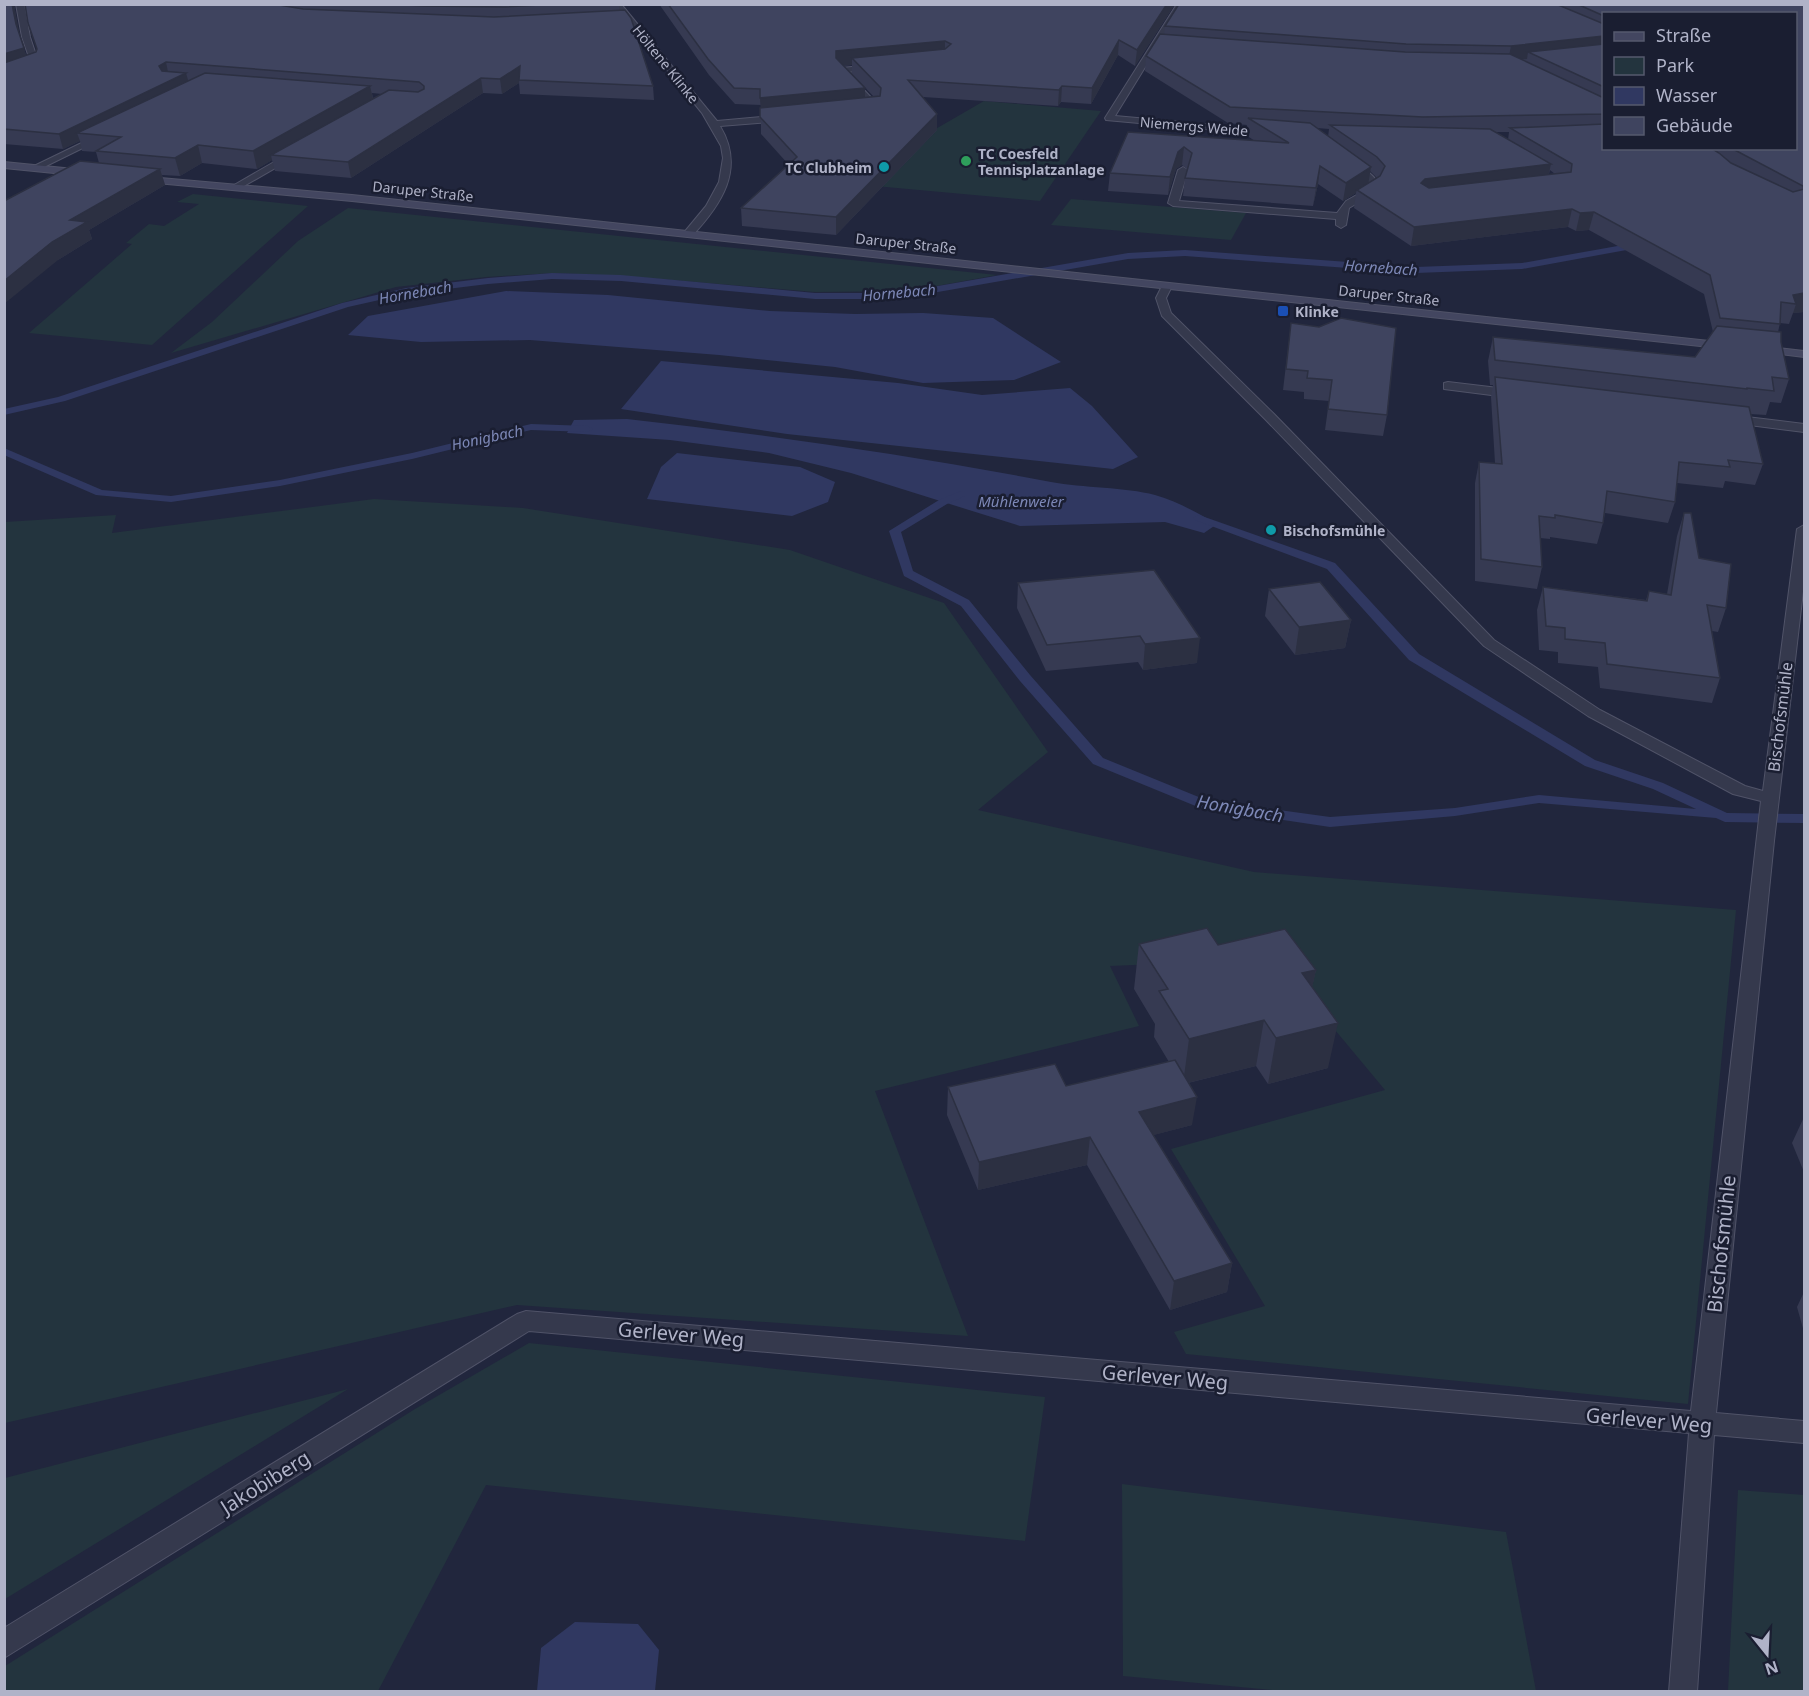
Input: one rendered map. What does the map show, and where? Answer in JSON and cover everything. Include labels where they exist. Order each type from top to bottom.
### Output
[{"type":"street","points":[[4,75],[35,64],[26,37],[20,4]]},
{"type":"street","name":"Höltene Klinke","points":[[617,4],[715,124],[727,148],[723,185],[698,225],[687,235]]},
{"type":"street","points":[[1168,46],[1157,45],[1181,4]]},
{"type":"street","points":[[618,20],[629,19]]},
{"type":"street","name":"Niemergs Weide","points":[[1157,45],[1108,118],[1275,134]]},
{"type":"street","points":[[859,110],[877,108],[842,70],[887,66]]},
{"type":"street","points":[[715,124],[795,117]]},
{"type":"street","points":[[35,168],[106,135]]},
{"type":"street","points":[[234,188],[309,145]]},
{"type":"street","points":[[1183,170],[1173,203],[1340,221],[1346,204],[1373,190],[1375,185],[1370,178],[1341,157]]},
{"type":"street","points":[[4,165],[94,174]]},
{"type":"street","name":"Daruper Straße","points":[[129,178],[364,200],[1804,354]]},
{"type":"street","name":"Bischofsmühle","points":[[1167,286],[1161,297],[1166,314],[1270,417],[1489,643],[1594,714],[1769,804]]},
{"type":"street","points":[[1448,387],[1531,396]]},
{"type":"street","points":[[1721,418],[1804,428]]},
{"type":"street","name":"Bischofsmühle","points":[[1683,1692],[1702,1425],[1769,804],[1804,529]]},
{"type":"street","name":"Gerlever Weg","points":[[526,1321],[1702,1425],[1804,1432]]},
{"type":"street","name":"Jakobiberg","points":[[4,1644],[526,1321]]},
{"type":"green space","name":"TC Coesfeld Tennisplatzanlage","points":[[984,101],[1101,111],[1040,201],[842,183]]},
{"type":"green space","points":[[193,194],[308,206],[152,345],[29,333],[132,244],[126,243],[149,224],[164,226],[199,204],[177,202]]},
{"type":"green space","points":[[1071,199],[1246,213],[1231,240],[1051,225]]},
{"type":"green space","points":[[348,208],[997,275],[909,291],[815,292],[623,276],[554,273],[486,277],[396,287],[171,353],[212,322],[298,241]]},
{"type":"green space","points":[[374,499],[523,508],[790,550],[944,603],[1048,752],[978,810],[1254,872],[1736,910],[1688,1404],[1186,1354],[1174,1332],[1265,1306],[1171,1149],[1385,1090],[1276,959],[1110,966],[1139,1026],[875,1091],[968,1336],[517,1305],[5,1423],[5,522],[116,515],[112,533]]},
{"type":"green space","points":[[529,1343],[1045,1397],[1025,1541],[486,1485],[378,1691],[5,1691],[5,1666],[415,1409]]},
{"type":"green space","points":[[348,1389],[5,1599],[5,1478]]},
{"type":"green space","points":[[1122,1484],[1506,1532],[1536,1691],[1294,1692],[1123,1676]]},
{"type":"green space","points":[[1738,1490],[1804,1495],[1804,1691],[1728,1691]]},
{"type":"water","points":[[506,291],[608,295],[770,311],[855,314],[923,313],[993,318],[1061,362],[1014,380],[923,383],[835,367],[719,355],[530,340],[421,342],[348,335],[368,316]]},
{"type":"water","points":[[661,361],[898,383],[982,395],[1070,388],[1092,406],[1138,457],[1113,469],[787,434],[621,409]]},
{"type":"water","name":"Mühlenweier","points":[[627,419],[840,446],[1063,484],[1143,492],[1171,501],[1217,524],[1204,533],[1165,522],[1020,526],[851,473],[769,453],[670,440],[567,433],[574,420]]},
{"type":"water","points":[[677,453],[800,467],[835,482],[828,502],[792,516],[647,499],[661,467]]},
{"type":"water","points":[[575,1622],[638,1624],[659,1650],[655,1691],[537,1691],[541,1648]]},
{"type":"building","points":[[4,4],[12,4],[24,48],[4,54]]},
{"type":"building","points":[[25,4],[273,4],[303,9],[494,17],[625,10],[631,18],[653,86],[519,80],[520,66],[500,79],[481,78],[348,162],[271,155],[389,90],[418,92],[424,89],[424,86],[419,82],[166,62],[159,66],[162,71],[186,73],[59,134],[4,129],[4,63],[36,52],[37,49],[28,23]]},
{"type":"building","points":[[384,4],[558,4],[504,7]]},
{"type":"building","points":[[668,4],[1167,4],[1137,50],[1119,40],[1092,88],[1062,86],[1059,90],[908,80],[937,114],[836,217],[741,208],[797,157],[760,117],[760,108],[880,96],[881,88],[852,58],[945,49],[951,44],[945,41],[836,51],[836,58],[865,88],[760,98],[760,89],[734,88],[708,59]]},
{"type":"building","points":[[1179,4],[1556,4],[1602,23],[1602,36],[1511,46],[1406,44],[1165,26]]},
{"type":"building","points":[[1577,4],[1804,4],[1804,189],[1803,186],[1735,150],[1797,150],[1797,12],[1602,12],[1602,15]]},
{"type":"building","points":[[1160,34],[1405,52],[1510,54],[1602,97],[1602,114],[1423,117],[1230,107],[1146,56]]},
{"type":"building","points":[[1602,44],[1602,86],[1528,52]]},
{"type":"building","points":[[205,73],[370,86],[253,151],[198,145],[175,158],[96,151],[121,137],[77,133]]},
{"type":"building","points":[[1248,118],[1310,123],[1371,167],[1346,183],[1320,166],[1316,188],[1185,178],[1192,153],[1184,147],[1178,152],[1170,177],[1110,173],[1128,132],[1289,143]]},
{"type":"building","points":[[1602,124],[1602,150],[1714,150],[1731,163],[1793,192],[1804,189],[1804,293],[1793,295],[1796,304],[1781,302],[1780,324],[1720,318],[1710,275],[1594,212],[1580,213],[1572,209],[1414,227],[1357,190],[1380,176],[1385,166],[1377,157],[1330,125],[1490,129],[1551,164],[1425,179],[1421,183],[1429,188],[1571,172],[1572,164],[1510,128]]},
{"type":"building","points":[[80,161],[160,169],[70,220],[87,222],[52,242],[4,281],[4,201]]},
{"type":"building","points":[[1341,318],[1396,328],[1387,415],[1328,409],[1332,380],[1307,378],[1308,371],[1286,369],[1291,323],[1319,327]]},
{"type":"building","points":[[1717,326],[1781,332],[1789,379],[1772,377],[1774,391],[1495,360],[1493,337],[1695,357]]},
{"type":"building","points":[[1495,377],[1749,407],[1763,464],[1728,460],[1730,467],[1679,462],[1675,502],[1607,491],[1603,523],[1555,515],[1555,518],[1539,516],[1542,567],[1481,559],[1479,462],[1502,464]]},
{"type":"building","points":[[1684,513],[1691,513],[1699,558],[1731,564],[1726,608],[1707,605],[1720,678],[1607,664],[1605,643],[1565,639],[1565,628],[1546,626],[1543,587],[1647,601],[1649,591],[1671,595]]},
{"type":"building","points":[[1154,570],[1200,638],[1145,644],[1140,636],[1047,645],[1018,583]]},
{"type":"building","points":[[1320,582],[1351,620],[1299,627],[1269,589]]},
{"type":"building","points":[[1207,928],[1218,945],[1285,929],[1316,970],[1302,973],[1338,1023],[1276,1038],[1264,1020],[1189,1039],[1159,991],[1168,989],[1139,944]]},
{"type":"building","points":[[1175,1060],[1197,1097],[1139,1112],[1232,1263],[1174,1281],[1090,1137],[979,1162],[948,1087],[1055,1064],[1066,1086]]},
{"type":"waterway","name":"Hornebach","points":[[4,412],[61,399],[345,305],[406,291],[488,281],[552,276],[621,278],[815,296],[861,296],[915,293],[1128,256],[1185,253],[1416,270],[1522,266],[1640,245]]},
{"type":"waterway","name":"Honigbach","points":[[4,451],[100,493],[171,499],[280,483],[412,456],[531,427],[588,429]]},
{"type":"waterway","name":"Honigbach","points":[[961,494],[943,502],[895,531],[908,573],[965,603],[1025,678],[1098,761],[1203,804],[1330,822],[1455,812],[1539,799],[1711,815]]},
{"type":"waterway","name":"Honigbach","points":[[1199,518],[1331,566],[1414,657],[1590,763],[1658,786],[1725,817],[1804,819]]},
{"type":"place","name":"TC Coesfeld Tennisplatzanlage","points":[[966,161]]},
{"type":"place","name":"TC Clubheim","points":[[884,167]]},
{"type":"place","name":"Klinke","points":[[1283,311]]},
{"type":"place","name":"Bischofsmühle","points":[[1271,530]]}]
